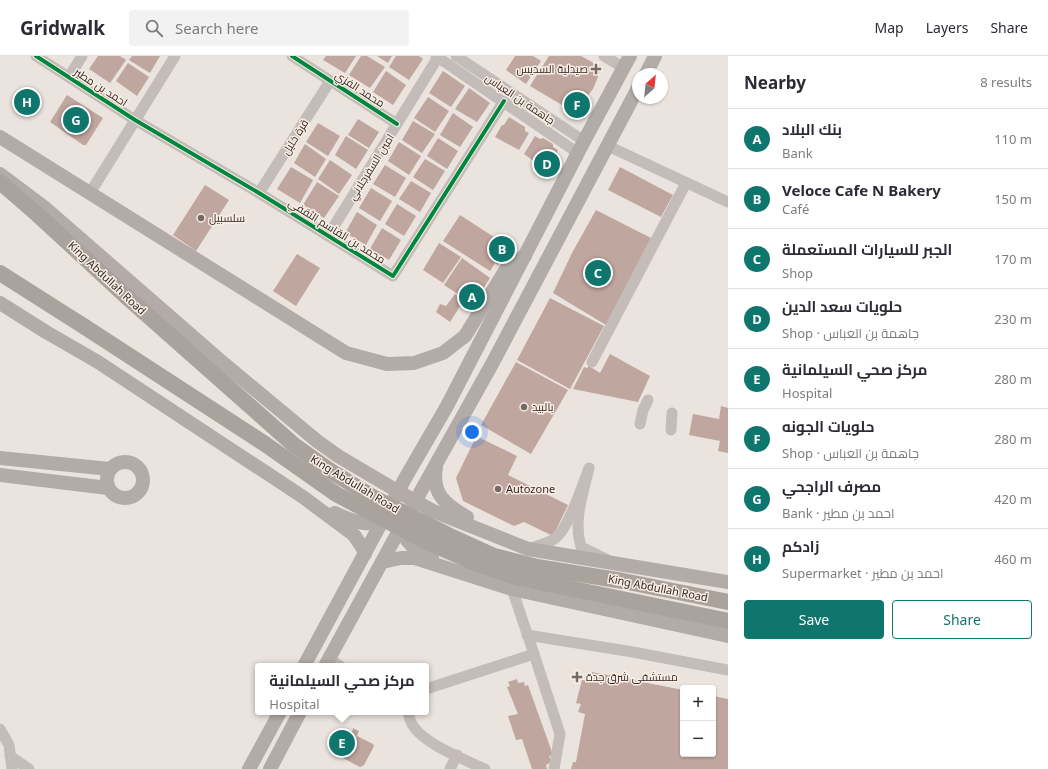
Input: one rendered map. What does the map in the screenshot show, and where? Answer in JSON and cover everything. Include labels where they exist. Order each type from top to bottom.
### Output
[{"type":"highway","name":"King Abdullah Road","points":[[0,182],[38,214],[128,298],[294,445],[329,470],[390,506],[494,556],[537,566],[728,602]]},
{"type":"highway","name":"King Abdullah Road","points":[[0,273],[265,444],[336,494],[427,542],[475,563],[515,577],[728,621]]},
{"type":"main road","points":[[649,68],[655,56]]},
{"type":"main road","points":[[467,574],[414,548],[406,540],[403,535],[402,518],[406,496],[407,475],[447,406],[581,147],[627,62]]},
{"type":"main road","points":[[306,663],[381,523],[436,465],[492,364],[632,100]]},
{"type":"main road","points":[[0,138],[346,353],[387,364],[414,363],[443,353],[465,336],[508,266],[525,256]]},
{"type":"main road","points":[[0,174],[44,207],[298,426],[338,456],[406,496],[433,511],[528,549],[728,582]]},
{"type":"main road","points":[[0,303],[98,362],[303,497],[354,535],[365,554]]},
{"type":"main road","points":[[303,497],[321,500],[343,508],[352,506],[359,500],[363,487],[360,478],[338,456]]},
{"type":"main road","points":[[0,458],[110,469]]},
{"type":"main road","points":[[122,462],[136,465],[142,472],[144,482],[143,487],[137,494],[128,498],[114,495],[108,488],[107,478],[110,469],[122,462]]},
{"type":"main road","points":[[436,465],[435,484],[443,500],[450,507],[500,538]]},
{"type":"main road","points":[[0,476],[108,488]]},
{"type":"main road","points":[[303,497],[353,522],[367,524],[381,523],[393,518],[402,518]]},
{"type":"main road","points":[[332,663],[382,562],[402,518]]},
{"type":"main road","points":[[467,574],[440,553],[437,542],[442,532],[448,527],[456,526],[482,537],[500,538]]},
{"type":"main road","points":[[382,562],[400,558],[415,558],[512,589],[728,636]]},
{"type":"main road","points":[[249,769],[278,715]]},
{"type":"main road","points":[[270,769],[298,715]]},
{"type":"street","name":"احمد بن مطير","points":[[36,56],[136,120]]},
{"type":"street","points":[[69,77],[82,56]]},
{"type":"street","points":[[90,194],[175,56]]},
{"type":"street","name":"محمد الفزي","points":[[292,56],[397,124]]},
{"type":"street","name":"جاهمة بن العباس","points":[[456,56],[581,147]]},
{"type":"street","points":[[604,56],[627,62]]},
{"type":"street","name":"جاهمة بن العباس","points":[[437,57],[504,102],[581,147]]},
{"type":"street","name":"امين السفرجلاني","points":[[328,236],[437,57]]},
{"type":"street","name":"قرة خليل","points":[[259,193],[330,81]]},
{"type":"street","name":"محمد بن القاسم الثقفي","points":[[136,120],[259,193],[393,276],[504,102]]},
{"type":"street","points":[[608,146],[728,202]]},
{"type":"street","points":[[592,362],[686,183]]},
{"type":"street","points":[[640,424],[643,410],[648,400]]},
{"type":"street","points":[[671,430],[672,413]]},
{"type":"street","points":[[528,549],[554,539],[560,534],[571,515],[589,468],[578,517],[581,547],[612,562]]},
{"type":"street","points":[[512,589],[560,734],[554,769]]},
{"type":"street","points":[[527,635],[633,652],[728,670]]},
{"type":"street","points":[[429,688],[534,654]]},
{"type":"street","points":[[409,715],[412,724],[422,736],[485,769]]},
{"type":"street","points":[[0,729],[9,746],[12,769]]},
{"type":"street","points":[[450,769],[457,755]]},
{"type":"street","points":[[10,756],[29,769]]},
{"type":"building","points":[[98,56],[120,56],[126,60],[110,83],[89,69]]},
{"type":"building","points":[[132,56],[160,56],[150,73],[129,60]]},
{"type":"building","points":[[326,56],[356,56],[345,73],[323,60]]},
{"type":"building","points":[[361,56],[367,56],[385,67],[370,88],[349,75]]},
{"type":"building","points":[[377,56],[392,56],[388,63]]},
{"type":"building","points":[[396,56],[419,56],[423,59],[409,80],[389,67]]},
{"type":"building","points":[[515,56],[533,56],[541,61],[526,84],[506,70]]},
{"type":"building","points":[[549,56],[581,56],[603,68],[598,74],[593,89],[585,99],[585,105],[582,106],[576,113],[569,113],[562,105],[530,86]]},
{"type":"building","points":[[128,63],[149,77],[137,96],[116,81]]},
{"type":"building","points":[[386,71],[406,85],[393,105],[373,92]]},
{"type":"building","points":[[443,71],[465,86],[451,107],[429,93]]},
{"type":"building","points":[[469,88],[490,103],[477,122],[455,109]]},
{"type":"building","points":[[67,95],[103,118],[86,145],[83,145],[50,122]]},
{"type":"building","points":[[428,97],[449,111],[435,132],[414,118]]},
{"type":"building","points":[[453,113],[473,127],[460,147],[440,135]]},
{"type":"building","points":[[509,117],[525,127],[525,131],[529,133],[519,150],[495,137]]},
{"type":"building","points":[[358,119],[379,132],[369,148],[348,135]]},
{"type":"building","points":[[413,121],[435,134],[422,153],[402,140]]},
{"type":"building","points":[[318,123],[340,136],[328,156],[306,142]]},
{"type":"building","points":[[346,136],[368,150],[356,169],[335,155]]},
{"type":"building","points":[[535,136],[540,139],[543,138],[553,144],[553,147],[558,150],[548,168],[545,169],[524,154]]},
{"type":"building","points":[[438,138],[458,151],[447,169],[427,156]]},
{"type":"building","points":[[399,142],[421,156],[409,175],[388,161]]},
{"type":"building","points":[[305,144],[326,159],[315,177],[294,163]]},
{"type":"building","points":[[425,159],[445,171],[433,190],[413,177]]},
{"type":"building","points":[[330,160],[352,175],[339,194],[318,179]]},
{"type":"building","points":[[385,165],[406,178],[395,197],[373,184]]},
{"type":"building","points":[[291,167],[313,180],[300,203],[277,189]]},
{"type":"building","points":[[620,167],[673,195],[661,217],[608,190]]},
{"type":"building","points":[[411,181],[431,193],[420,212],[399,199]]},
{"type":"building","points":[[317,182],[339,196],[324,218],[303,205]]},
{"type":"building","name":"سلسبيل","points":[[205,185],[229,200],[196,251],[173,235]]},
{"type":"building","points":[[371,188],[392,201],[380,221],[359,208]]},
{"type":"building","points":[[397,204],[416,216],[404,236],[385,224]]},
{"type":"building","points":[[596,210],[651,238],[606,325],[553,293],[572,253]]},
{"type":"building","points":[[357,212],[377,225],[366,245],[345,233]]},
{"type":"building","points":[[460,215],[508,246],[498,265],[495,263],[490,271],[443,241]]},
{"type":"building","points":[[382,228],[401,240],[389,260],[370,249]]},
{"type":"building","points":[[439,243],[461,257],[443,283],[423,270]]},
{"type":"building","points":[[297,254],[320,268],[296,306],[273,291]]},
{"type":"building","points":[[462,258],[490,278],[473,304],[444,285]]},
{"type":"building","points":[[455,294],[464,300],[450,322],[436,312],[440,304],[446,306]]},
{"type":"building","points":[[550,298],[604,326],[570,389],[517,360]]},
{"type":"building","points":[[610,354],[650,376],[638,402],[573,389],[584,367],[587,368],[589,366],[600,373]]},
{"type":"building","name":"بالبيد","points":[[516,362],[568,390],[531,454],[481,425]]},
{"type":"building","points":[[721,406],[728,408],[728,453],[718,451],[720,441],[689,435],[693,414],[719,419]]},
{"type":"building","name":"Autozone","points":[[480,438],[517,456],[508,475],[568,505],[553,536],[524,522],[514,526],[463,501],[456,478],[475,439]]},
{"type":"building","points":[[592,672],[680,689],[680,757],[716,757],[716,697],[728,699],[728,769],[571,769],[573,762],[576,762],[585,714],[578,712],[581,704],[576,703],[582,680],[591,681]]},
{"type":"building","points":[[517,679],[518,683],[524,682],[525,686],[528,685],[553,755],[549,756],[552,762],[546,765],[547,769],[532,769],[522,739],[516,740],[508,716],[518,714],[507,687],[510,686],[508,682]]},
{"type":"building","points":[[353,728],[359,731],[357,736],[373,744],[374,746],[364,765],[360,767],[335,754],[336,752],[332,749],[342,730],[347,732],[348,729],[352,732]]},
{"type":"cycle path","points":[[36,56],[135,120],[259,193],[393,276],[504,101]]},
{"type":"cycle path","points":[[292,56],[397,124]]},
{"type":"place","name":"صيدلية السديس","points":[[596,69]]},
{"type":"place","name":"زادكم","points":[[27,102]]},
{"type":"place","name":"حلويات الجونه","points":[[577,105]]},
{"type":"place","name":"مصرف الراجحي","points":[[76,120]]},
{"type":"place","name":"حلويات سعد الدين","points":[[547,164]]},
{"type":"place","name":"سلسبيل","points":[[201,218]]},
{"type":"place","name":"Veloce Cafe N Bakery","points":[[502,249]]},
{"type":"place","name":"الجبر للسيارات المستعملة","points":[[598,273]]},
{"type":"place","name":"بنك البلاد","points":[[472,297]]},
{"type":"place","name":"بالبيد","points":[[524,407]]},
{"type":"place","name":"Autozone","points":[[498,489]]},
{"type":"place","name":"مستشفى شرق جدة","points":[[577,677]]},
{"type":"place","name":"مركز صحي السيلمانية","points":[[342,743]]}]
